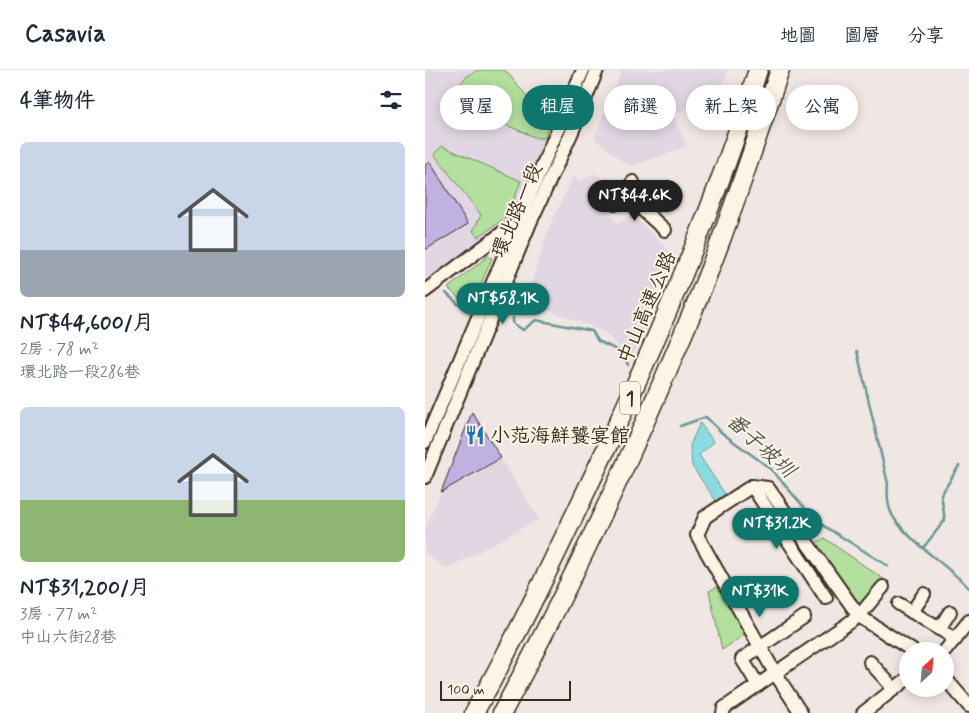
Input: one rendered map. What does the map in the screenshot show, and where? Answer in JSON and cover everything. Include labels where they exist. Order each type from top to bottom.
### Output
[{"type":"highway","name":"中山高速公路","points":[[474,713],[560,548],[650,354],[670,308],[733,145],[758,70]]},
{"type":"highway","name":"1","points":[[502,713],[542,639],[605,509],[685,331],[733,205],[780,70]]},
{"type":"street","name":"環北路一段","points":[[425,442],[583,70]]},
{"type":"street","name":"環北路一段","points":[[425,477],[530,223],[556,163],[572,132],[597,70]]},
{"type":"street","points":[[615,204],[633,182]]},
{"type":"street","points":[[624,193],[665,230]]},
{"type":"street","points":[[425,291],[517,224],[530,223]]},
{"type":"street","points":[[752,486],[826,598]]},
{"type":"street","points":[[801,713],[775,673],[697,535],[705,517],[752,486],[768,488],[859,616],[899,642]]},
{"type":"street","points":[[723,713],[724,708],[859,616],[883,587]]},
{"type":"street","points":[[912,612],[924,594]]},
{"type":"street","points":[[899,604],[956,640],[969,621]]},
{"type":"street","points":[[939,629],[950,612]]},
{"type":"street","points":[[758,684],[742,659],[804,617]]},
{"type":"street","points":[[870,662],[893,689]]},
{"type":"street","points":[[863,713],[899,685]]},
{"type":"street","points":[[954,688],[969,706]]},
{"type":"shaded area","points":[[425,70],[505,70],[522,90],[522,130],[557,130],[519,213],[425,283]]},
{"type":"shaded area","points":[[622,70],[728,70],[722,85],[686,85],[686,109],[676,114],[676,85],[616,85]]},
{"type":"shaded area","points":[[604,114],[604,130],[676,130],[676,122],[687,147],[632,166],[622,161],[594,138]]},
{"type":"shaded area","points":[[596,173],[607,183],[598,198],[618,224],[631,213],[672,254],[632,359],[604,332],[526,301],[549,227],[574,175],[580,181]]},
{"type":"shaded area","points":[[501,458],[539,519],[447,569],[425,553],[425,528],[441,492]]},
{"type":"green space","points":[[478,70],[505,70],[522,90],[522,130],[546,130],[545,138],[537,138],[512,127],[512,85],[460,85],[466,77]]},
{"type":"green space","points":[[442,146],[521,181],[507,217],[478,237],[473,231],[481,215],[434,154]]},
{"type":"green space","points":[[488,256],[492,258],[472,305],[464,303],[448,288]]},
{"type":"green space","points":[[824,538],[885,580],[858,608],[813,545]]},
{"type":"green space","points":[[719,586],[745,634],[722,650],[709,591]]},
{"type":"water","points":[[700,423],[714,442],[699,455],[725,494],[716,501],[692,466],[690,445]]},
{"type":"building","points":[[430,162],[468,224],[425,250],[425,165]]},
{"type":"building","name":"小范海鮮饕宴館","points":[[472,412],[501,458],[441,492]]},
{"type":"waterway","points":[[446,293],[458,304],[468,308]]},
{"type":"waterway","name":"番子坡圳","points":[[513,318],[513,323],[523,330],[536,320],[592,331],[598,341],[623,353],[628,365]]},
{"type":"waterway","points":[[857,351],[888,484],[890,510],[901,528],[910,537],[969,588]]},
{"type":"waterway","name":"番子坡圳","points":[[680,426],[706,417],[722,433],[771,469],[816,521],[888,566]]},
{"type":"waterway","points":[[923,548],[945,520],[941,495],[959,466]]},
{"type":"place","name":"小范海鮮饕宴館","points":[[475,435]]}]
